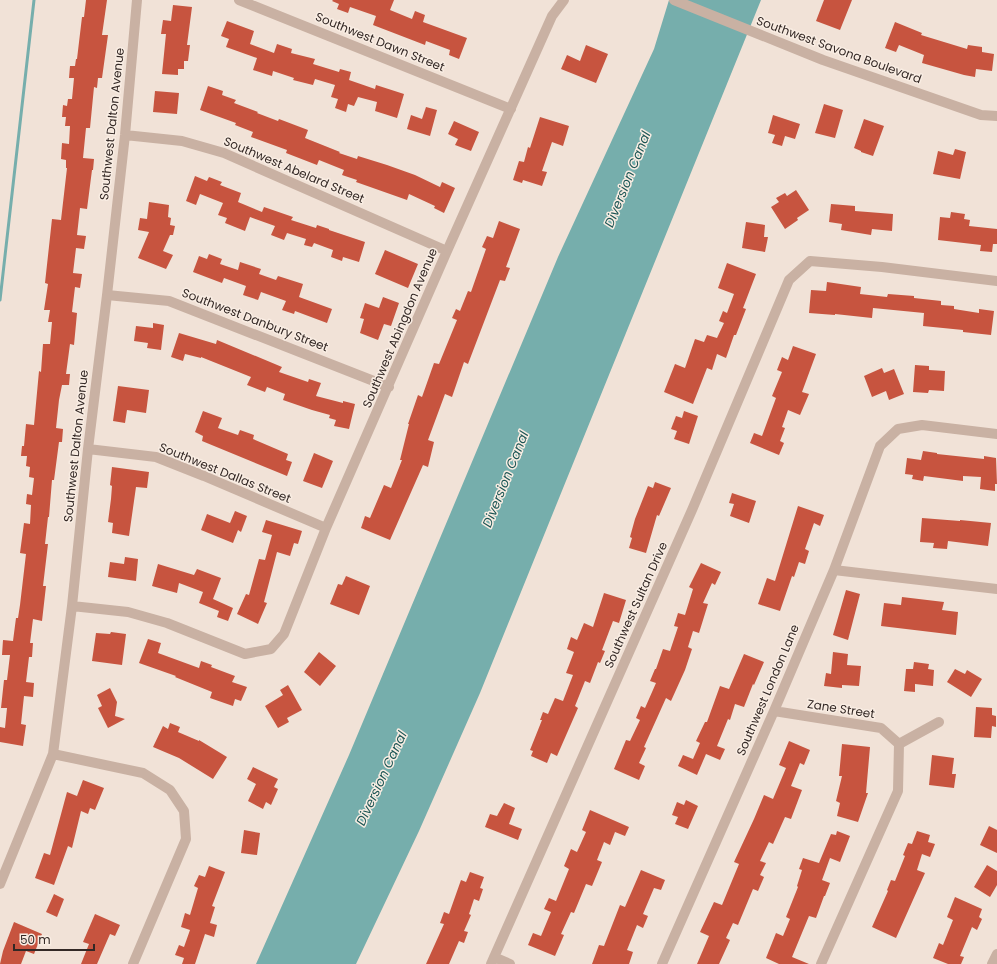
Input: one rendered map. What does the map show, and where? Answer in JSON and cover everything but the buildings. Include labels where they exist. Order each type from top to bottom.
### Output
[{"type":"street","name":"Southwest Dalton Avenue","points":[[0,884],[53,754],[72,606],[88,449],[125,135],[137,0]]},
{"type":"street","name":"Southwest Dawn Street","points":[[239,0],[510,109]]},
{"type":"street","name":"Southwest Abingdon Avenue","points":[[72,606],[128,612],[167,623],[246,654],[271,649],[284,634],[326,528],[552,16],[556,0]]},
{"type":"street","name":"Southwest Abingdon Avenue","points":[[552,16],[564,0]]},
{"type":"street","name":"Southwest Savona Boulevard","points":[[674,0],[853,71],[980,115],[997,116]]},
{"type":"street","name":"Southwest Abelard Street","points":[[125,135],[182,141],[224,153],[447,251]]},
{"type":"street","name":"Southwest Sultan Drive","points":[[493,961],[689,517],[789,280],[810,261],[882,267],[997,281]]},
{"type":"street","name":"Southwest Danbury Street","points":[[107,295],[169,301],[389,387]]},
{"type":"street","name":"Southwest London Lane","points":[[662,964],[774,711],[834,570],[880,446],[898,429],[922,425],[997,434]]},
{"type":"street","name":"Southwest Dallas Street","points":[[88,449],[156,457],[326,528]]},
{"type":"street","points":[[834,570],[997,589]]},
{"type":"street","name":"Zane Street","points":[[774,711],[881,728],[899,744]]},
{"type":"street","points":[[821,964],[898,791],[899,744],[939,722]]},
{"type":"street","points":[[53,754],[143,773],[170,790],[184,811],[186,838],[133,964]]},
{"type":"street","points":[[992,964],[997,954]]},
{"type":"street","points":[[493,961],[510,964]]},
{"type":"water","name":"Diversion Canal","points":[[669,0],[761,0],[480,693],[419,831],[356,964],[256,964],[349,755],[558,257],[654,49]]},
{"type":"waterway","points":[[0,300],[34,0]]}]
